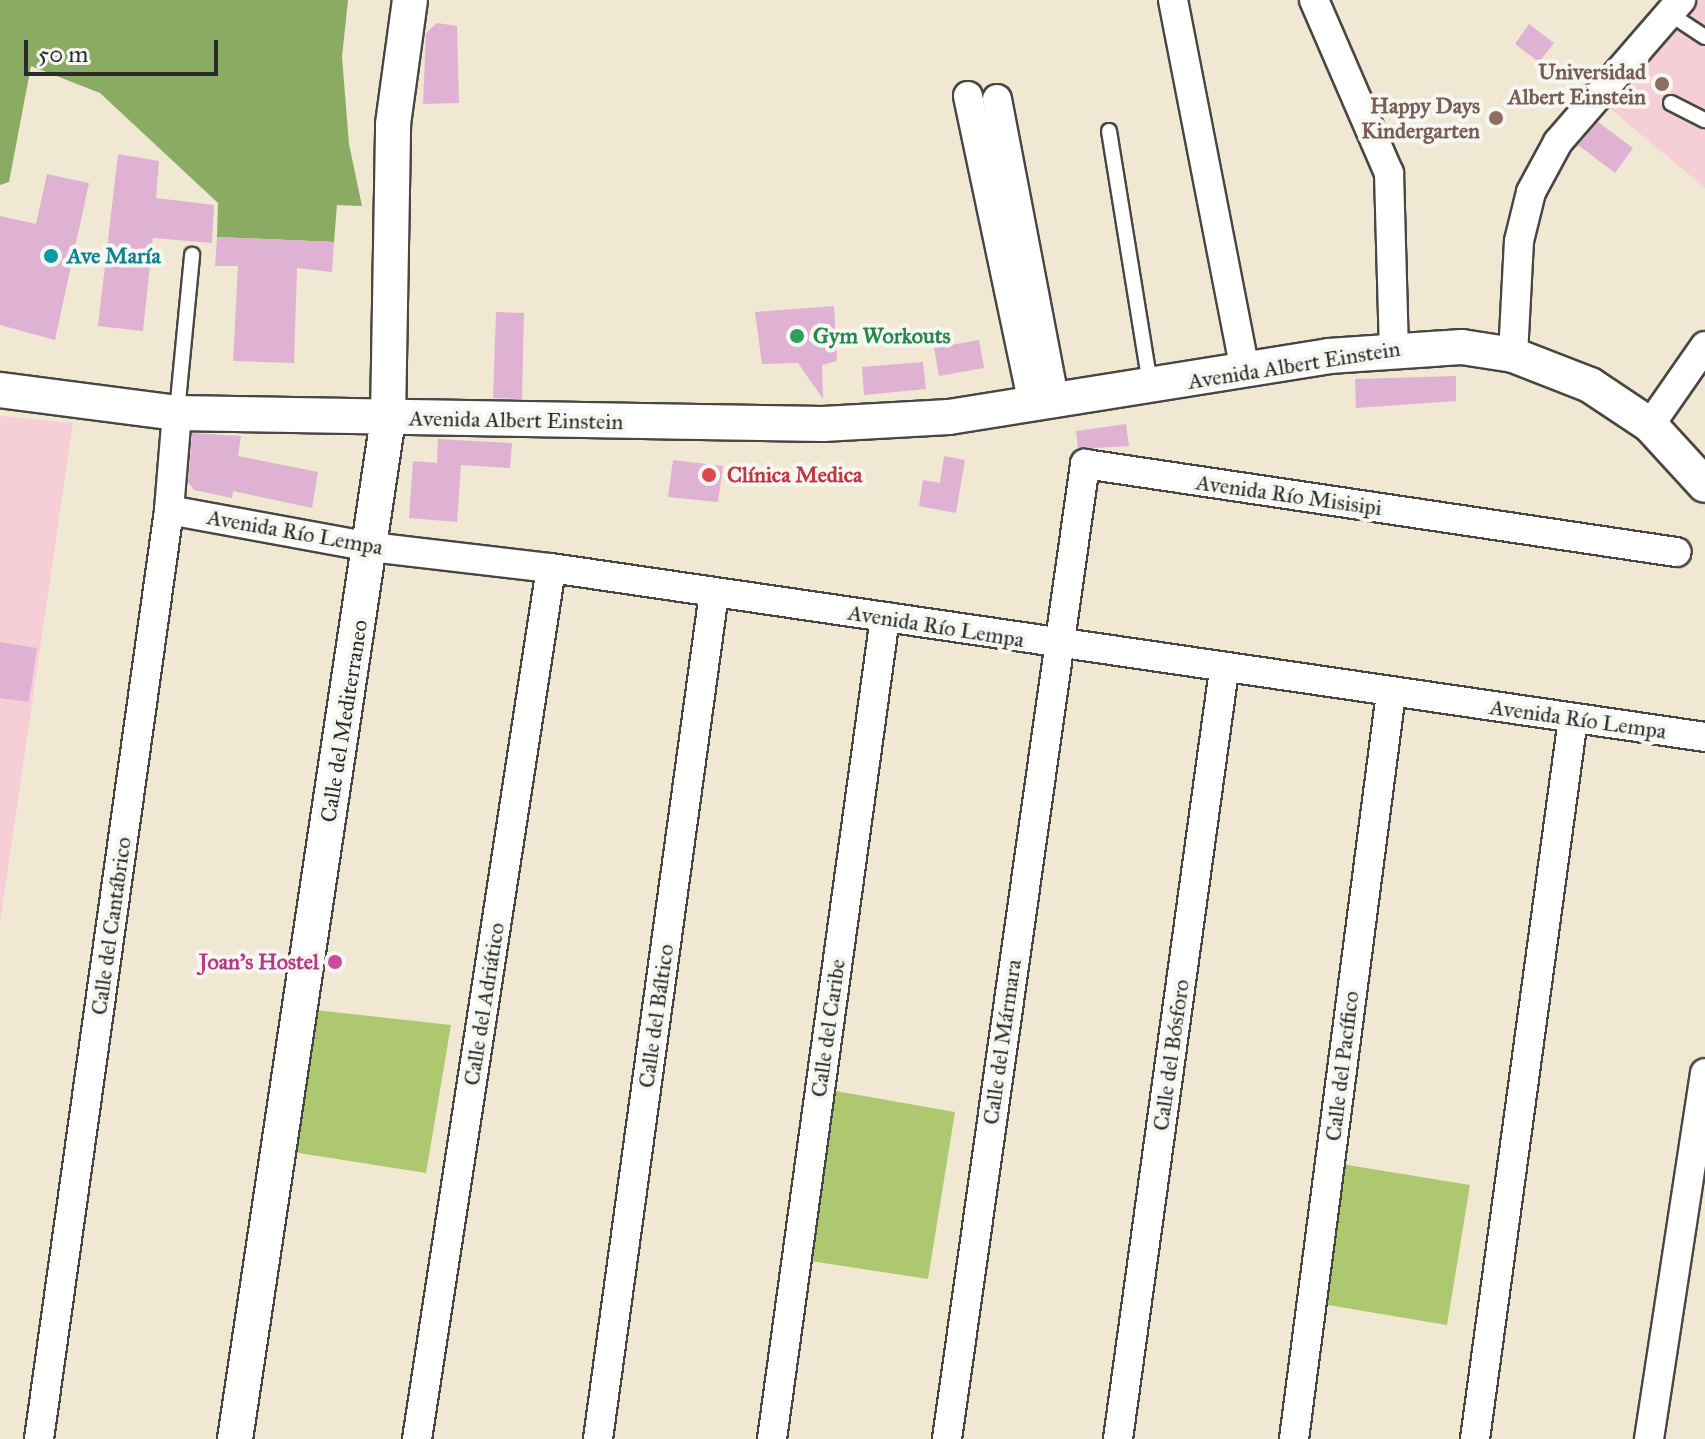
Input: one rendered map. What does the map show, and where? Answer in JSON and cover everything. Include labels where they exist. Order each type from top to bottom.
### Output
[{"type":"street","name":"Calle del Mediterraneo","points":[[235,1439],[388,419],[393,124],[410,0]]},
{"type":"street","points":[[1173,0],[1245,371]]},
{"type":"street","points":[[1314,0],[1389,173],[1394,348]]},
{"type":"street","points":[[1513,355],[1519,241],[1531,192],[1558,142],[1676,7]]},
{"type":"street","points":[[968,96],[1042,394]]},
{"type":"street","points":[[997,99],[1042,394]]},
{"type":"street","points":[[1650,425],[1705,346]]},
{"type":"street","name":"Avenida Albert Einstein","points":[[0,390],[177,413],[388,419],[823,424],[949,417],[1042,394],[1150,388],[1394,348],[1462,347],[1513,355],[1590,385],[1650,425],[1705,485]]},
{"type":"street","name":"Calle del Cantábrico","points":[[39,1439],[169,510],[177,413]]},
{"type":"street","name":"Avenida Río Misisipi","points":[[1057,646],[1085,464],[1676,552]]},
{"type":"street","name":"Avenida Río Lempa","points":[[169,510],[371,547],[551,568],[885,617],[1057,646],[1705,737]]},
{"type":"street","name":"Calle del Adriático","points":[[417,1439],[551,568]]},
{"type":"street","name":"Calle del Báltico","points":[[598,1439],[714,593]]},
{"type":"street","name":"Calle del Caribe","points":[[772,1439],[885,617]]},
{"type":"street","name":"Calle del Mármara","points":[[947,1439],[1057,646]]},
{"type":"street","name":"Calle del Bósforo","points":[[1118,1439],[1224,670]]},
{"type":"street","name":"Calle del Pacífico","points":[[1294,1439],[1391,693]]},
{"type":"street","points":[[1475,1439],[1573,719]]},
{"type":"street","points":[[1649,1439],[1705,1073]]},
{"type":"lane","points":[[1676,7],[1705,37]]},
{"type":"lane","points":[[1671,103],[1705,120]]},
{"type":"lane","points":[[1109,131],[1150,388]]},
{"type":"lane","points":[[177,413],[192,255]]},
{"type":"shaded area","name":"Universidad Albert Einstein","points":[[1693,0],[1705,0],[1705,188],[1601,101],[1669,37]]},
{"type":"shaded area","points":[[0,416],[73,423],[0,923]]},
{"type":"green space","points":[[0,0],[348,0],[342,57],[349,144],[362,206],[337,205],[334,242],[217,237],[218,203],[100,93],[31,66],[9,182],[0,185]]},
{"type":"green space","points":[[306,1009],[451,1025],[426,1173],[286,1151]]},
{"type":"green space","points":[[830,1090],[955,1112],[928,1279],[804,1260]]},
{"type":"green space","points":[[1329,1162],[1470,1185],[1447,1325],[1310,1302]]},
{"type":"building","points":[[437,23],[457,26],[459,103],[423,104],[426,33]]},
{"type":"building","points":[[1529,24],[1554,43],[1539,62],[1515,44]]},
{"type":"building","points":[[1598,122],[1633,148],[1615,173],[1578,145]]},
{"type":"building","points":[[118,154],[159,161],[156,198],[214,205],[212,243],[153,238],[143,331],[98,326]]},
{"type":"building","name":"Ave María","points":[[47,174],[89,183],[55,340],[0,325],[0,216],[36,224]]},
{"type":"building","points":[[217,237],[334,242],[332,272],[297,268],[294,363],[233,361],[238,266],[215,266]]},
{"type":"building","name":"Gym Workouts","points":[[834,306],[837,361],[822,365],[823,399],[798,363],[762,364],[755,312]]},
{"type":"building","points":[[496,312],[524,313],[522,399],[493,398]]},
{"type":"building","points":[[979,340],[984,368],[939,376],[934,348]]},
{"type":"building","points":[[923,362],[926,389],[864,395],[862,367]]},
{"type":"building","points":[[1456,376],[1456,401],[1356,408],[1355,379]]},
{"type":"building","points":[[1126,424],[1129,446],[1078,449],[1076,431]]},
{"type":"building","points":[[192,433],[241,436],[238,456],[318,472],[312,508],[233,491],[232,498],[194,490],[188,482]]},
{"type":"building","points":[[438,439],[512,443],[510,468],[461,465],[457,522],[409,518],[413,461],[437,463]]},
{"type":"building","points":[[944,456],[965,460],[956,513],[919,506],[923,480],[940,483]]},
{"type":"building","points":[[673,460],[723,466],[718,502],[668,497]]},
{"type":"building","points":[[0,642],[37,648],[29,702],[0,698]]},
{"type":"place","name":"Universidad Albert Einstein","points":[[1662,84]]},
{"type":"place","name":"Happy Days Kindergarten","points":[[1496,118]]},
{"type":"place","name":"Ave María","points":[[51,256]]},
{"type":"place","name":"Gym Workouts","points":[[797,336]]},
{"type":"place","name":"Clínica Medica","points":[[709,475]]},
{"type":"place","name":"Joan's Hostel","points":[[335,962]]}]
